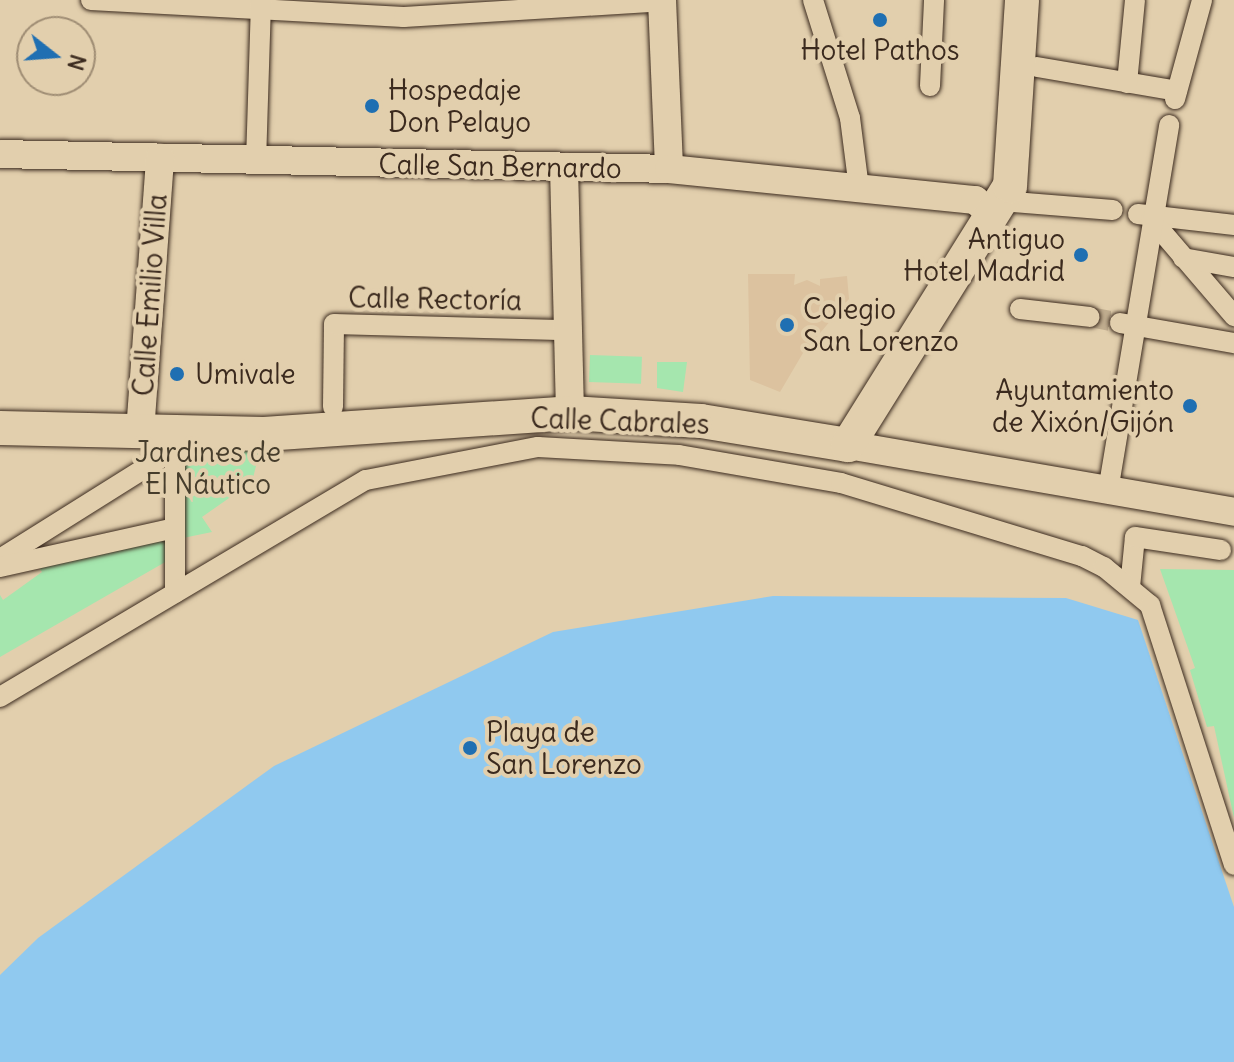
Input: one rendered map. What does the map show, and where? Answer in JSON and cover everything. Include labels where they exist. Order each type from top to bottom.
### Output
[{"type":"street","points":[[91,0],[261,6],[404,17],[557,4],[662,1],[669,169]]},
{"type":"street","points":[[813,0],[850,118],[859,188]]},
{"type":"street","points":[[930,86],[934,0]]},
{"type":"street","points":[[848,445],[1001,201],[1022,0]]},
{"type":"street","points":[[1127,83],[1135,0]]},
{"type":"street","points":[[1037,67],[1176,95],[1202,0]]},
{"type":"street","points":[[256,162],[261,6]]},
{"type":"street","points":[[1108,491],[1128,353],[1127,324],[1146,251],[1147,216],[1169,125]]},
{"type":"street","name":"Calle San Bernardo","points":[[0,154],[669,169],[975,200],[1113,210]]},
{"type":"street","name":"Calle Emilio Villa","points":[[140,432],[160,158]]},
{"type":"street","points":[[564,167],[570,413]]},
{"type":"street","points":[[1147,216],[1234,225]]},
{"type":"street","points":[[1147,216],[1234,316]]},
{"type":"street","points":[[1146,251],[1234,267]]},
{"type":"street","points":[[1020,309],[1090,317]]},
{"type":"street","name":"Calle Rectoría","points":[[333,407],[334,324],[568,330]]},
{"type":"street","points":[[1127,324],[1234,343]]},
{"type":"street","name":"Calle Cabrales","points":[[0,428],[140,432],[174,442],[570,413],[701,421],[1234,512]]},
{"type":"street","points":[[174,442],[175,593]]},
{"type":"street","points":[[0,559],[174,442]]},
{"type":"street","points":[[0,697],[366,480],[566,446],[679,455],[841,483],[1082,556],[1130,587],[1150,605],[1167,648],[1234,865]]},
{"type":"street","points":[[0,567],[174,528]]},
{"type":"street","points":[[1130,587],[1135,537],[1221,550]]},
{"type":"shaded area","name":"Colegio San Lorenzo","points":[[748,274],[795,274],[794,285],[807,280],[820,286],[820,279],[847,276],[849,299],[803,353],[780,392],[750,380]]},
{"type":"green space","points":[[590,355],[642,357],[641,384],[589,382]]},
{"type":"green space","points":[[657,362],[687,362],[683,392],[657,388]]},
{"type":"green space","name":"Jardines de El Náutico","points":[[264,434],[252,482],[202,517],[212,532],[183,538],[174,557],[0,657],[0,595],[3,600],[42,572],[37,564],[173,528],[172,451]]},
{"type":"green space","points":[[1160,569],[1234,570],[1234,818],[1214,726],[1207,727],[1190,670],[1195,668]]},
{"type":"water","points":[[773,596],[1066,598],[1138,620],[1234,907],[1234,1062],[0,1062],[0,975],[38,938],[274,766],[553,632]]},
{"type":"tunnel","points":[[1090,317],[1120,323]]},
{"type":"place","name":"Hotel Pathos","points":[[880,20]]},
{"type":"place","name":"Hospedaje Don Pelayo","points":[[372,106]]},
{"type":"place","name":"Antiguo Hotel Madrid","points":[[1081,255]]},
{"type":"place","name":"Colegio San Lorenzo","points":[[787,325]]},
{"type":"place","name":"Umivale","points":[[177,374]]},
{"type":"place","name":"Ayuntamiento de Xixón/Gijón","points":[[1190,406]]},
{"type":"place","name":"Playa de San Lorenzo","points":[[470,748]]}]
